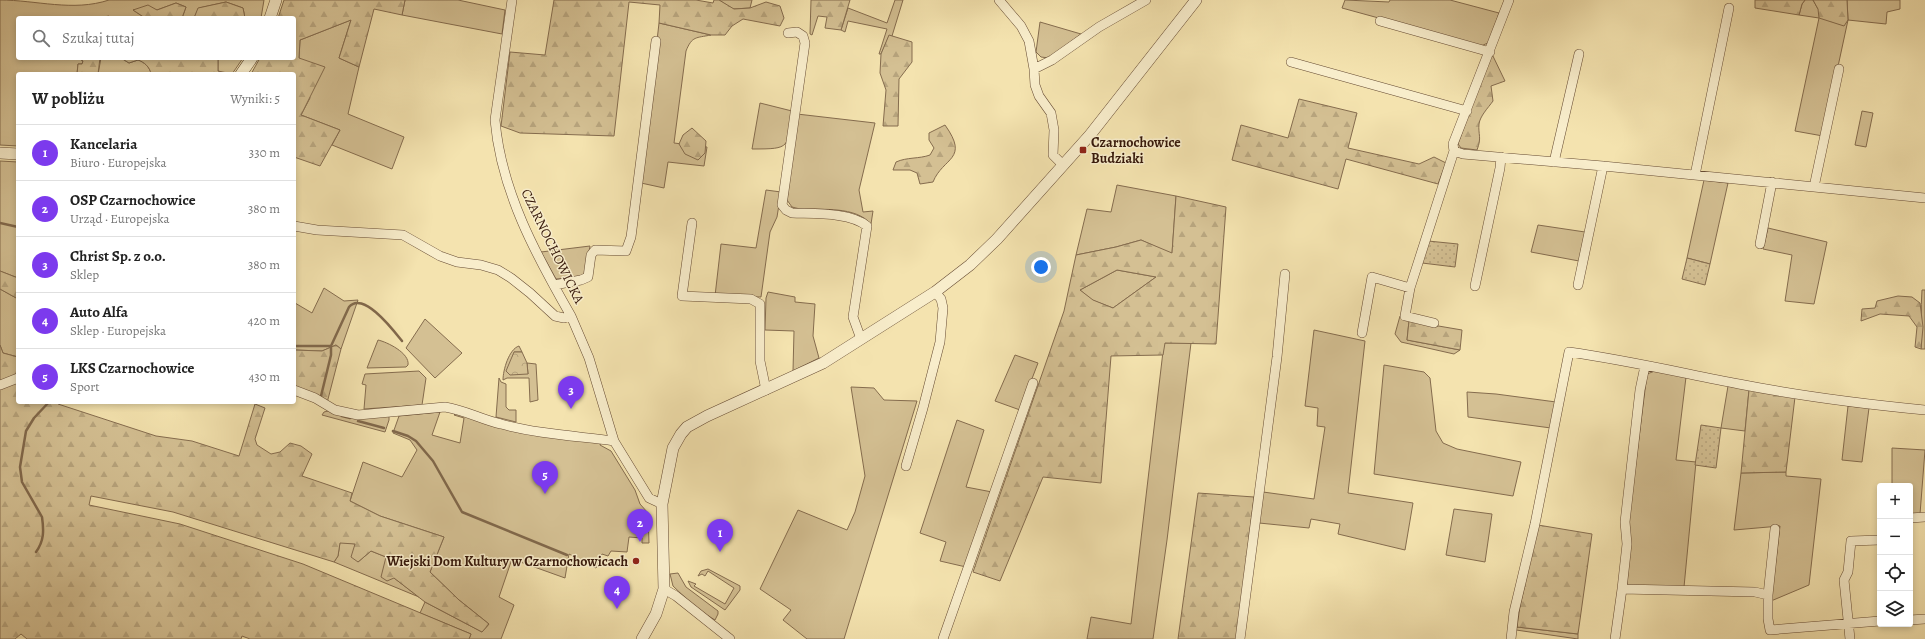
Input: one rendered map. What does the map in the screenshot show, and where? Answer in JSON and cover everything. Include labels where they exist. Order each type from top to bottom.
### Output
[{"type":"street","points":[[271,16],[276,0]]},
{"type":"street","name":"CZARNOCHOWICKA","points":[[512,0],[495,120],[496,136],[512,199],[554,285],[571,316],[588,354],[614,441],[648,498],[662,504]]},
{"type":"street","points":[[999,0],[1021,26],[1029,41],[1035,85],[1039,96],[1051,113],[1054,130],[1053,155],[1062,165]]},
{"type":"street","points":[[1034,69],[1052,60],[1099,27],[1146,0]]},
{"type":"street","points":[[642,639],[656,614],[664,589],[662,504],[673,448],[687,427],[718,410],[809,371],[935,292],[970,265],[997,239],[1109,112],[1196,0]]},
{"type":"street","points":[[1434,323],[1406,316],[1410,288],[1454,151],[1453,144],[1509,0]]},
{"type":"street","points":[[1695,175],[1729,8]]},
{"type":"street","points":[[1380,21],[1490,52]]},
{"type":"street","points":[[788,33],[797,32],[803,36],[805,42],[782,204],[786,210],[792,213],[848,217],[860,220],[867,226],[853,318],[860,339]]},
{"type":"street","points":[[554,285],[581,280],[588,277],[591,255],[595,250],[626,251],[632,230],[656,41]]},
{"type":"street","points":[[1554,162],[1579,54]]},
{"type":"street","points":[[242,72],[251,60]]},
{"type":"street","points":[[1291,62],[1467,111]]},
{"type":"street","points":[[1814,187],[1839,69]]},
{"type":"street","points":[[1454,151],[1463,154],[1772,182],[1925,198]]},
{"type":"street","points":[[0,153],[16,154]]},
{"type":"street","points":[[1475,286],[1501,157]]},
{"type":"street","points":[[1578,285],[1603,166]]},
{"type":"street","points":[[1760,244],[1772,182]]},
{"type":"street","points":[[692,223],[682,296],[750,299],[760,304],[760,361],[766,390]]},
{"type":"street","points":[[296,226],[317,230],[402,235],[411,238],[440,256],[457,262],[482,265],[498,270],[530,293],[555,316],[564,318],[571,316]]},
{"type":"street","points":[[1240,639],[1277,356],[1285,274]]},
{"type":"street","points":[[1362,333],[1372,276],[1410,288]]},
{"type":"street","points":[[906,466],[940,342],[943,308],[941,300],[935,292]]},
{"type":"street","points":[[1511,639],[1514,612],[1535,524],[1569,352],[1614,358],[1645,366],[1791,393],[1875,405],[1925,410]]},
{"type":"street","points":[[1615,639],[1622,589],[1626,544],[1625,522],[1640,390],[1645,366]]},
{"type":"street","points":[[0,385],[16,379]]},
{"type":"street","points":[[943,639],[1033,383]]},
{"type":"street","points":[[296,391],[315,398],[335,410],[358,415],[445,407],[460,410],[500,424],[541,433],[614,441]]},
{"type":"street","points":[[1913,518],[1925,517]]},
{"type":"street","points":[[1775,529],[1768,595],[1768,619],[1770,630],[1877,621]]},
{"type":"street","points":[[1850,639],[1844,580],[1848,572],[1851,541],[1877,540]]},
{"type":"street","points":[[664,589],[676,596],[730,639]]},
{"type":"street","points":[[1622,589],[1755,592],[1768,595]]},
{"type":"street","points":[[1913,620],[1925,620]]},
{"type":"green space","points":[[0,0],[82,5],[109,0],[264,0],[261,16],[245,16],[243,8],[226,2],[199,8],[195,16],[183,16],[186,7],[176,3],[157,10],[150,8],[133,10],[142,16],[16,16],[16,60],[83,61],[82,64],[78,64],[77,72],[16,72],[16,146],[0,145]]},
{"type":"green space","points":[[284,0],[405,0],[402,15],[374,9],[359,67],[339,58],[351,20],[300,40],[299,58],[325,67],[301,115],[340,130],[320,166],[296,158],[296,72],[252,72],[259,60],[296,60],[296,16],[279,16]]},
{"type":"green space","points":[[405,0],[458,0],[505,10],[502,34],[402,15]]},
{"type":"green space","points":[[554,0],[696,0],[713,3],[714,0],[719,0],[734,9],[750,8],[766,2],[780,6],[784,18],[780,26],[743,19],[732,26],[725,35],[711,35],[659,23],[660,5],[629,2],[614,136],[520,133],[501,126],[510,52],[545,55]]},
{"type":"green space","points":[[719,0],[752,0],[750,8],[733,9]]},
{"type":"green space","points":[[811,0],[850,0],[841,30],[825,28],[827,17],[818,16],[812,35],[810,34]]},
{"type":"green space","points":[[895,0],[903,0],[892,36],[889,36],[881,54],[879,54],[887,29],[848,21],[845,32],[841,30],[848,8],[887,23]]},
{"type":"green space","points":[[1345,0],[1389,2],[1390,0],[1450,0],[1499,13],[1490,42],[1481,46],[1342,8]]},
{"type":"green space","points":[[1755,0],[1805,0],[1802,4],[1799,15],[1755,8]]},
{"type":"green space","points":[[1805,0],[1813,0],[1818,9],[1848,20],[1823,136],[1795,131],[1819,18],[1799,15],[1802,4]]},
{"type":"green space","points":[[1813,0],[1847,0],[1848,20],[1844,26],[1819,18],[1818,9]]},
{"type":"green space","points":[[1847,0],[1900,0],[1900,9],[1887,12],[1886,24],[1848,20]]},
{"type":"green space","points":[[226,2],[243,8],[245,16],[195,16],[198,8]]},
{"type":"green space","points":[[176,3],[186,7],[183,16],[142,16],[133,10],[148,5],[157,10]]},
{"type":"green space","points":[[351,20],[339,58],[359,67],[348,114],[404,137],[392,169],[332,145],[340,130],[301,115],[310,98],[299,58],[300,40]]},
{"type":"green space","points":[[1040,22],[1081,34],[1049,58],[1041,57],[1036,52]]},
{"type":"green space","points":[[659,23],[711,35],[695,38],[690,43],[686,51],[674,143],[707,147],[704,166],[668,162],[664,188],[641,183]]},
{"type":"green space","points":[[889,35],[912,42],[912,62],[899,79],[898,126],[883,126],[886,90],[880,73],[881,54]]},
{"type":"green space","points":[[1491,52],[1505,81],[1491,86],[1493,101],[1483,115],[1479,124],[1480,139],[1477,150],[1461,148],[1458,144]]},
{"type":"green space","points":[[81,60],[100,60],[98,72],[77,72],[78,64],[82,64],[83,61]]},
{"type":"green space","points":[[101,60],[124,60],[129,63],[138,60],[146,65],[150,72],[98,72]]},
{"type":"green space","points":[[124,60],[138,60],[129,63]]},
{"type":"green space","points":[[138,60],[218,60],[218,71],[221,72],[150,72],[148,67]]},
{"type":"green space","points":[[218,60],[242,60],[233,72],[218,71]]},
{"type":"green space","points":[[1299,99],[1357,113],[1348,148],[1419,164],[1434,157],[1446,163],[1438,184],[1346,159],[1338,189],[1232,160],[1241,125],[1288,138]]},
{"type":"green space","points":[[760,103],[792,111],[788,139],[781,147],[752,149]]},
{"type":"green space","points":[[1862,111],[1873,113],[1866,147],[1855,145]]},
{"type":"green space","points":[[797,114],[875,123],[859,190],[863,212],[873,211],[871,224],[856,214],[828,209],[800,209],[792,207],[787,200]]},
{"type":"green space","points":[[945,125],[952,136],[955,145],[955,152],[937,174],[933,182],[920,184],[917,173],[910,170],[893,170],[896,162],[904,159],[930,155],[934,148],[929,140],[929,133]]},
{"type":"green space","points":[[692,128],[706,141],[705,153],[698,160],[685,154],[679,144],[683,135]]},
{"type":"green space","points":[[0,161],[16,162],[16,277],[0,271]]},
{"type":"green space","points":[[1704,180],[1728,183],[1710,264],[1687,258]]},
{"type":"green space","points":[[1117,185],[1176,196],[1172,254],[1141,240],[1076,255],[1087,209],[1111,212]]},
{"type":"green space","points":[[766,190],[781,192],[777,217],[770,232],[761,297],[715,296],[721,244],[756,248]]},
{"type":"green space","points":[[1176,196],[1226,207],[1216,344],[1165,343],[1163,355],[1111,356],[1101,483],[1043,477],[1000,581],[973,572],[1064,311],[1076,255],[1141,240],[1172,253]],"holes":[[[1117,270],[1156,277],[1113,308],[1093,300],[1080,290]]]},
{"type":"green space","points":[[1538,225],[1585,232],[1579,261],[1531,252]]},
{"type":"green space","points":[[1768,228],[1827,242],[1814,304],[1785,301],[1792,255],[1763,249]]},
{"type":"green space","points":[[1428,241],[1458,244],[1455,267],[1422,263]]},
{"type":"green space","points":[[590,246],[585,274],[579,277],[556,279],[541,252]]},
{"type":"green space","points":[[1687,258],[1710,264],[1705,285],[1682,279]]},
{"type":"green space","points":[[1117,270],[1156,277],[1113,308],[1092,300],[1080,290]]},
{"type":"green space","points":[[0,271],[16,277],[16,298],[0,289]]},
{"type":"green space","points":[[324,288],[344,301],[358,300],[341,349],[336,345],[322,351],[296,350],[296,304],[312,313]]},
{"type":"green space","points":[[0,289],[16,298],[16,356],[3,353],[0,345]]},
{"type":"green space","points":[[1922,290],[1925,290],[1925,349],[1921,349]]},
{"type":"green space","points":[[768,292],[795,297],[795,302],[815,304],[813,336],[819,358],[793,371],[794,331],[765,330],[766,298]]},
{"type":"green space","points":[[1898,296],[1912,297],[1920,303],[1923,327],[1921,349],[1915,347],[1917,327],[1909,316],[1880,314],[1861,321],[1862,309],[1875,308],[1877,301]]},
{"type":"green space","points":[[1400,316],[1409,321],[1407,340],[1460,350],[1454,354],[1401,342],[1395,334]]},
{"type":"green space","points":[[425,319],[462,353],[435,378],[406,348]]},
{"type":"green space","points":[[1409,321],[1462,330],[1460,350],[1407,340]]},
{"type":"green space","points":[[1314,330],[1365,341],[1348,493],[1413,503],[1405,550],[1338,534],[1340,524],[1311,519],[1309,528],[1259,523],[1263,492],[1314,499],[1325,427],[1317,426],[1318,408],[1305,406]]},
{"type":"green space","points":[[378,340],[387,343],[402,352],[408,361],[408,365],[406,367],[367,368]]},
{"type":"green space","points":[[1164,343],[1191,343],[1167,540],[1153,639],[1087,639],[1091,617],[1131,624]]},
{"type":"green space","points":[[0,345],[3,353],[16,356],[16,377],[0,383]]},
{"type":"green space","points":[[336,345],[341,349],[327,403],[296,388],[296,350],[322,351]]},
{"type":"green space","points":[[519,346],[522,352],[514,352],[528,374],[527,363],[536,364],[538,400],[530,402],[529,378],[507,378],[503,380],[505,366],[510,355],[515,348]]},
{"type":"green space","points":[[514,352],[522,352],[527,363],[528,374],[510,375],[506,371]]},
{"type":"green space","points":[[1015,355],[1038,363],[1020,410],[995,401]]},
{"type":"green space","points":[[1384,365],[1424,372],[1430,378],[1436,431],[1443,443],[1457,449],[1521,462],[1513,496],[1374,474]]},
{"type":"green space","points":[[419,371],[426,378],[422,405],[364,409],[366,385],[362,384],[365,374]]},
{"type":"green space","points":[[1655,371],[1686,377],[1676,460],[1696,462],[1684,587],[1627,585],[1630,541],[1628,525],[1647,374]]},
{"type":"green space","points":[[499,378],[501,382],[506,384],[506,407],[509,410],[516,410],[516,422],[496,417]]},
{"type":"green space","points":[[16,382],[16,404],[58,404],[156,436],[192,441],[239,456],[255,404],[265,408],[255,439],[257,445],[271,454],[280,452],[290,443],[301,446],[312,454],[302,476],[352,493],[350,501],[380,516],[444,537],[430,572],[459,600],[489,624],[482,632],[425,602],[394,578],[387,581],[381,577],[386,557],[371,551],[358,562],[351,557],[355,544],[340,543],[338,556],[334,562],[173,512],[91,496],[89,505],[180,524],[303,564],[471,634],[469,639],[250,639],[242,636],[241,639],[27,639],[21,634],[15,639],[0,639],[0,388]]},
{"type":"green space","points":[[1728,386],[1749,390],[1745,431],[1721,428]]},
{"type":"green space","points":[[851,387],[874,388],[884,400],[917,401],[844,639],[807,639],[783,620],[791,610],[760,589],[798,510],[847,530],[855,512],[865,476]]},
{"type":"green space","points":[[1749,390],[1795,397],[1786,472],[1741,473]]},
{"type":"green space","points":[[1467,392],[1496,394],[1556,402],[1551,428],[1468,417]]},
{"type":"green space","points":[[1848,406],[1869,408],[1862,462],[1842,460]]},
{"type":"green space","points":[[324,412],[389,415],[389,420],[385,432],[322,415]]},
{"type":"green space","points":[[440,412],[432,435],[460,443],[464,418],[454,415],[456,413],[601,442],[600,445],[611,451],[635,490],[640,504],[648,513],[649,543],[642,543],[642,538],[629,537],[627,552],[611,551],[608,556],[602,554],[596,568],[569,554],[565,578],[512,559],[499,597],[514,605],[501,639],[469,639],[471,634],[420,613],[425,602],[482,632],[489,624],[459,600],[430,572],[444,537],[380,516],[350,501],[363,462],[402,477],[417,450],[410,440],[393,433],[399,416]]},
{"type":"green space","points":[[957,420],[984,430],[966,487],[992,492],[966,567],[940,561],[946,542],[920,533]]},
{"type":"green space","points":[[1701,425],[1721,428],[1716,468],[1695,465]]},
{"type":"green space","points":[[1892,448],[1925,450],[1920,514],[1913,514],[1913,483],[1892,483]]},
{"type":"green space","points":[[1786,472],[1786,476],[1821,479],[1809,585],[1771,601],[1780,526],[1734,530],[1741,473]]},
{"type":"green space","points":[[1198,493],[1254,497],[1237,639],[1178,639]]},
{"type":"green space","points":[[1454,509],[1492,514],[1485,562],[1446,555]]},
{"type":"green space","points":[[1538,525],[1592,534],[1578,634],[1517,627],[1520,606]]},
{"type":"green space","points":[[340,542],[356,544],[358,562],[371,551],[386,557],[394,578],[419,597],[334,562],[338,556]]},
{"type":"green space","points":[[708,569],[740,586],[740,590],[725,610],[691,587],[688,581],[696,584],[694,586],[725,604],[734,588],[708,571],[705,576],[702,574],[698,576],[701,571]]},
{"type":"green space","points":[[678,573],[686,587],[718,611],[715,620],[697,609],[673,586],[670,574]]},
{"type":"green space","points":[[1517,627],[1578,634],[1578,639],[1516,630]]},
{"type":"waterway","points":[[0,223],[16,227]]},
{"type":"waterway","points":[[331,346],[349,307],[355,303],[362,304],[378,314],[402,341]]},
{"type":"waterway","points":[[296,346],[331,346],[331,355],[321,396]]},
{"type":"waterway","points":[[36,552],[41,544],[43,536],[42,517],[22,482],[20,467],[26,431],[34,418],[47,404]]},
{"type":"waterway","points":[[342,416],[350,418]]},
{"type":"waterway","points":[[358,421],[384,428]]},
{"type":"waterway","points":[[393,431],[408,436],[416,441],[433,461],[462,512],[567,555]]},
{"type":"place","name":"Czarnochowice Budziaki","points":[[1083,150]]},
{"type":"place","name":"Christ Sp. z o.o.","points":[[571,409]]},
{"type":"place","name":"LKS Czarnochowice","points":[[545,494]]},
{"type":"place","name":"OSP Czarnochowice","points":[[640,542]]},
{"type":"place","name":"Kancelaria","points":[[720,552]]},
{"type":"place","name":"Wiejski Dom Kultury w Czarnochowicach","points":[[636,561]]},
{"type":"place","name":"Auto Alfa","points":[[617,609]]}]
